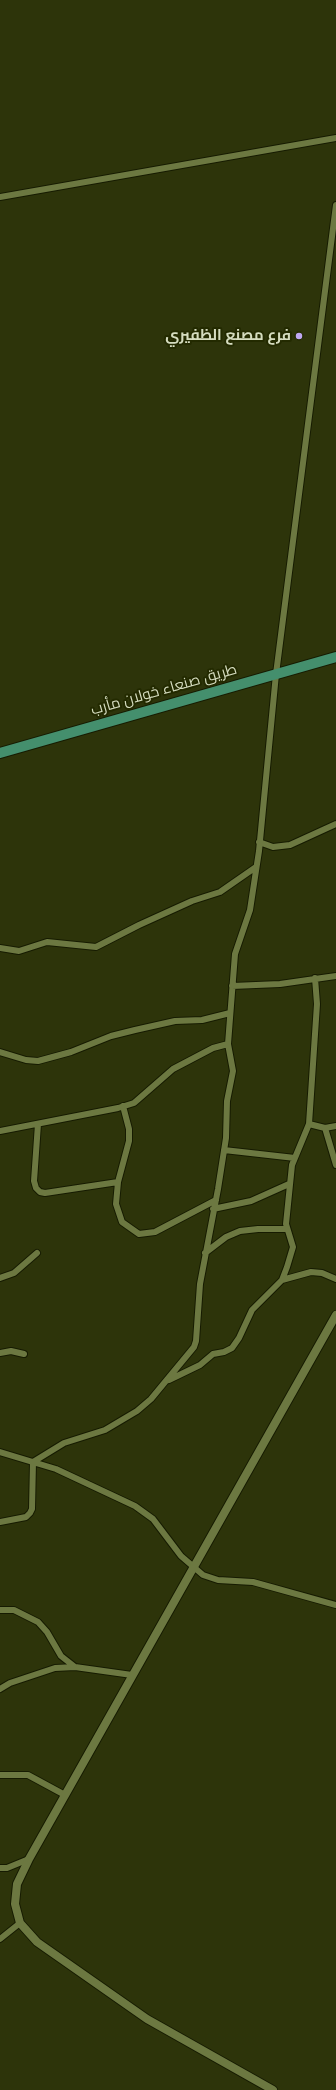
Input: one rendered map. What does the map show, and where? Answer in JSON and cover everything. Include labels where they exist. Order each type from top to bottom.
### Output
[{"type":"main road","name":"طريق صنعاء خولان مأرب","points":[[0,752],[336,657]]},
{"type":"street","points":[[0,197],[336,138]]},
{"type":"street","points":[[33,1462],[64,1443],[104,1430],[121,1422],[151,1399],[194,1347],[196,1341],[200,1284],[224,1150],[227,1101],[233,1070],[228,1044],[235,954],[250,910],[256,867],[276,674],[336,205]]},
{"type":"street","points":[[259,842],[273,847],[290,845],[336,824]]},
{"type":"street","points":[[0,948],[19,951],[47,942],[96,947],[139,925],[192,901],[220,892],[256,867]]},
{"type":"street","points":[[232,986],[280,984],[336,976]]},
{"type":"street","points":[[167,1381],[200,1365],[213,1354],[224,1352],[232,1348],[239,1338],[252,1310],[282,1280],[292,1247],[291,1238],[286,1229],[290,1184],[295,1158],[309,1124],[318,1004],[315,978]]},
{"type":"street","points":[[0,1052],[26,1060],[38,1061],[129,1032],[175,1021],[202,1020],[230,1013]]},
{"type":"street","points":[[0,1131],[134,1103],[173,1069],[213,1048],[228,1044]]},
{"type":"street","points":[[123,1106],[128,1129],[128,1141],[118,1182],[116,1204],[122,1222],[139,1234],[155,1232],[216,1200]]},
{"type":"street","points":[[38,1124],[34,1181],[36,1188],[40,1192],[45,1193],[81,1186],[118,1182]]},
{"type":"street","points":[[309,1124],[325,1128],[336,1126]]},
{"type":"street","points":[[325,1128],[336,1165]]},
{"type":"street","points":[[224,1150],[295,1158]]},
{"type":"street","points":[[213,1209],[251,1201],[290,1184]]},
{"type":"street","points":[[205,1253],[226,1237],[240,1231],[258,1229],[286,1229]]},
{"type":"street","points":[[0,1278],[14,1273],[37,1253]]},
{"type":"street","points":[[282,1280],[311,1272],[322,1273],[336,1279]]},
{"type":"street","points":[[273,2090],[147,2019],[37,1942],[20,1923],[15,1904],[16,1884],[132,1675],[336,1315]]},
{"type":"street","points":[[0,1352],[11,1351],[24,1354]]},
{"type":"street","points":[[2,1454],[33,1462],[82,1480],[119,1497],[145,1512],[161,1527],[175,1550],[203,1575],[218,1580],[253,1582],[336,1605]]},
{"type":"street","points":[[0,1522],[26,1517],[30,1513],[32,1509],[33,1462]]},
{"type":"street","points":[[0,1610],[14,1610],[38,1622],[61,1656],[76,1667]]},
{"type":"street","points":[[0,1689],[55,1668],[76,1667],[132,1675]]},
{"type":"street","points":[[0,1775],[28,1775],[65,1795]]},
{"type":"street","points":[[0,1868],[7,1868],[29,1859]]},
{"type":"street","points":[[0,1939],[20,1923]]},
{"type":"place","name":"فرع مصنع الظفيري","points":[[299,336]]}]
